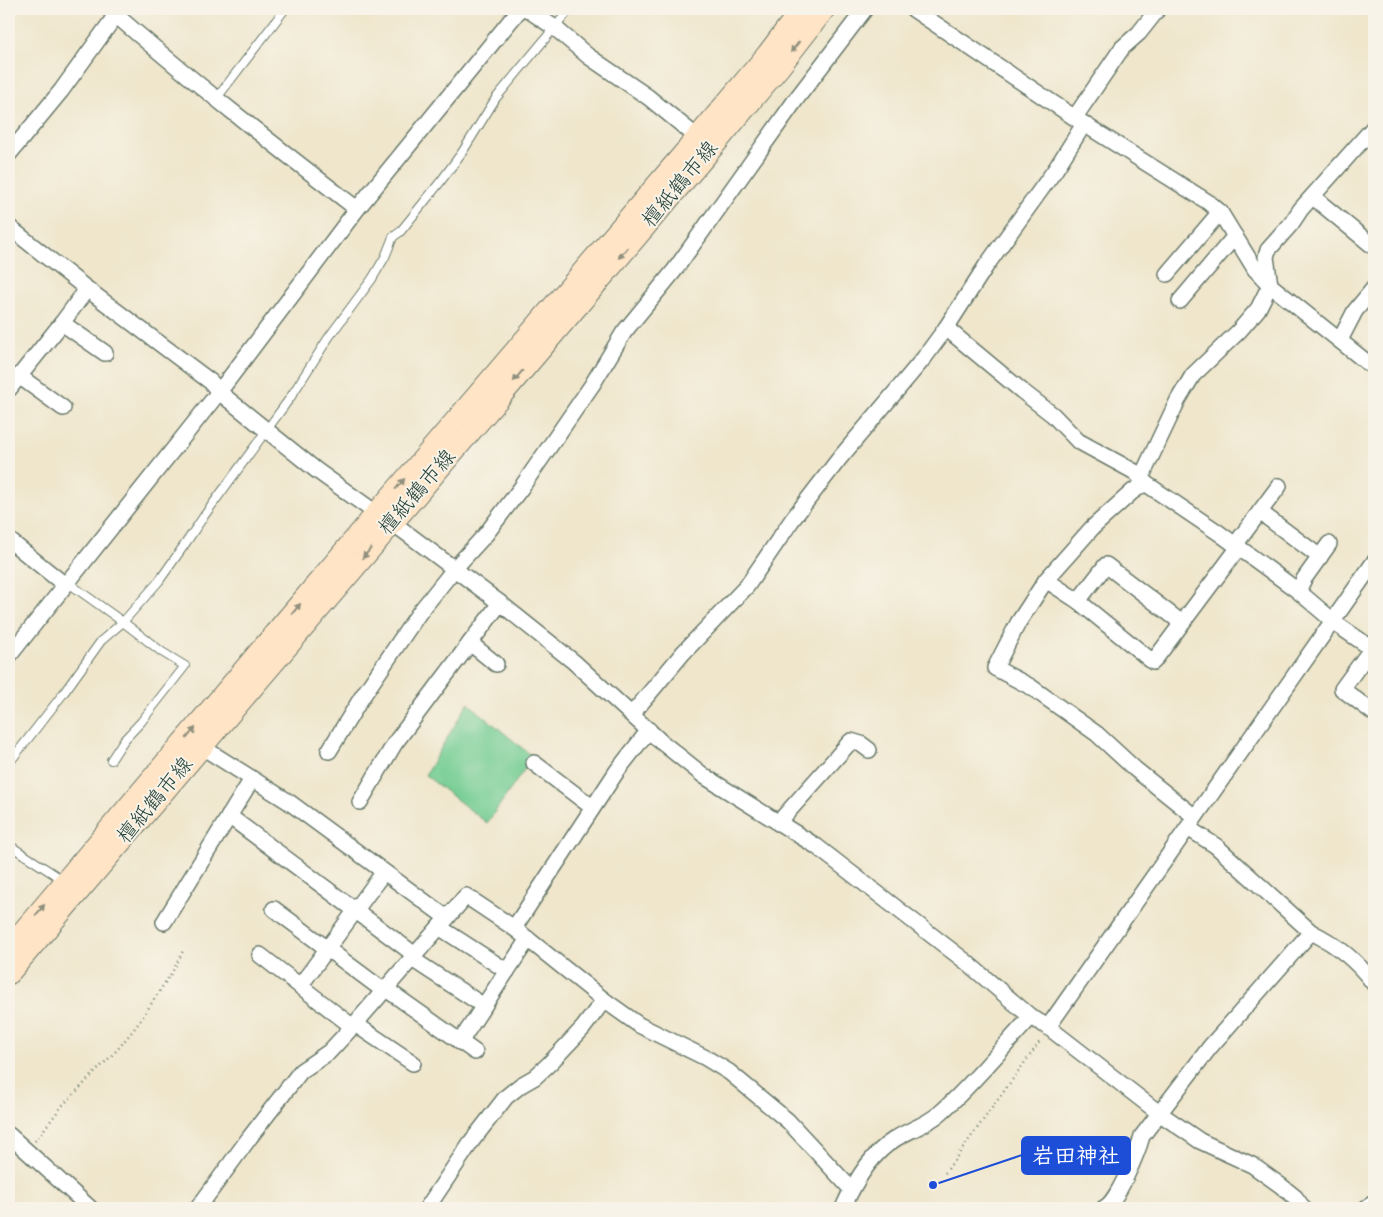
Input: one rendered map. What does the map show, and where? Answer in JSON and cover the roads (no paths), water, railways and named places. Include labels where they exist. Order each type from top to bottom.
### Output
[{"type":"main road","name":"檀紙鶴市線","points":[[9,947],[697,137],[801,9]]},
{"type":"main road","name":"檀紙鶴市線","points":[[9,974],[706,156],[780,67],[825,9]]},
{"type":"street","points":[[9,656],[218,392],[357,209],[520,9]]},
{"type":"street","points":[[527,9],[555,28],[588,56],[648,97],[697,137]]},
{"type":"street","points":[[330,751],[362,697],[414,621],[455,568],[486,534],[521,488],[592,385],[624,332],[674,271],[797,98],[866,9]]},
{"type":"street","points":[[913,9],[1080,121],[1208,202],[1220,212],[1255,269],[1270,285],[1374,368]]},
{"type":"street","points":[[632,714],[683,653],[747,586],[797,512],[946,328],[986,266],[1055,170],[1080,121],[1122,48],[1139,33],[1158,9]]},
{"type":"street","points":[[9,154],[61,91],[112,12],[155,50],[357,209]]},
{"type":"street","points":[[1372,975],[1324,938],[1311,932],[1097,734],[1031,687],[995,668],[1018,623],[1046,580],[1092,528],[1143,481],[1178,400],[1193,375],[1239,331],[1258,309],[1270,285],[1266,257],[1268,250],[1374,127]]},
{"type":"street","points":[[1313,196],[1374,247]]},
{"type":"street","points":[[1167,274],[1220,212]]},
{"type":"street","points":[[9,227],[210,382],[218,392],[316,470],[393,523],[500,603],[574,662],[648,730],[704,776],[824,852],[965,961],[1031,1016],[1048,1027],[1159,1113],[1200,1141],[1252,1165],[1295,1197],[1303,1208]]},
{"type":"street","points":[[1180,301],[1235,236]]},
{"type":"street","points":[[1340,340],[1355,311],[1374,288]]},
{"type":"street","points":[[9,389],[62,324],[87,289]]},
{"type":"street","points":[[62,324],[105,353]]},
{"type":"street","points":[[946,328],[1053,415],[1078,441],[1135,472],[1143,481],[1237,546],[1373,649],[1342,689],[1374,713]]},
{"type":"street","points":[[19,376],[63,408]]},
{"type":"street","points":[[1046,580],[1078,600],[1153,662],[1279,486]]},
{"type":"street","points":[[1260,512],[1320,557]]},
{"type":"street","points":[[9,540],[66,584]]},
{"type":"street","points":[[1298,591],[1329,544]]},
{"type":"street","points":[[1048,1027],[1374,562]]},
{"type":"street","points":[[1078,600],[1106,565],[1182,623]]},
{"type":"street","points":[[360,802],[395,743],[500,603]]},
{"type":"street","points":[[470,643],[496,664]]},
{"type":"street","points":[[514,928],[617,770],[648,730]]},
{"type":"street","points":[[778,823],[851,741],[861,744],[869,750]]},
{"type":"street","points":[[202,747],[289,802],[383,873],[443,923],[506,971]]},
{"type":"street","points":[[534,763],[592,808]]},
{"type":"street","points":[[164,922],[252,779]]},
{"type":"street","points":[[229,816],[413,957],[484,1006]]},
{"type":"street","points":[[300,986],[383,873]]},
{"type":"street","points":[[198,1208],[250,1136],[301,1071],[329,1052],[466,896],[514,928],[639,1026],[706,1058],[729,1072],[788,1121],[852,1189]]},
{"type":"street","points":[[274,909],[385,990],[475,1052]]},
{"type":"street","points":[[1104,1208],[1109,1206],[1117,1194],[1137,1152],[1142,1136],[1159,1113],[1210,1047],[1311,932]]},
{"type":"street","points":[[460,1042],[528,939]]},
{"type":"street","points":[[260,955],[354,1025],[413,1063]]},
{"type":"street","points":[[428,1208],[471,1142],[506,1097],[520,1085],[535,1077],[550,1063],[583,1028],[604,1000]]},
{"type":"street","points":[[843,1208],[852,1189],[867,1166],[880,1151],[894,1139],[938,1115],[1031,1016]]},
{"type":"street","points":[[9,1135],[90,1208]]},
{"type":"street","points":[[1366,1208],[1374,1202]]},
{"type":"lane","points":[[216,99],[284,9]]},
{"type":"lane","points":[[9,763],[101,642],[123,622],[164,574],[290,398],[329,336],[372,279],[385,257],[393,237],[400,232],[441,181],[463,151],[496,98],[570,9]]},
{"type":"lane","points":[[66,584],[123,622],[162,652],[185,666],[141,722],[124,740],[110,760]]},
{"type":"lane","points":[[9,845],[65,881]]},
{"type":"place","name":"岩田神社","points":[[933,1185]]}]
